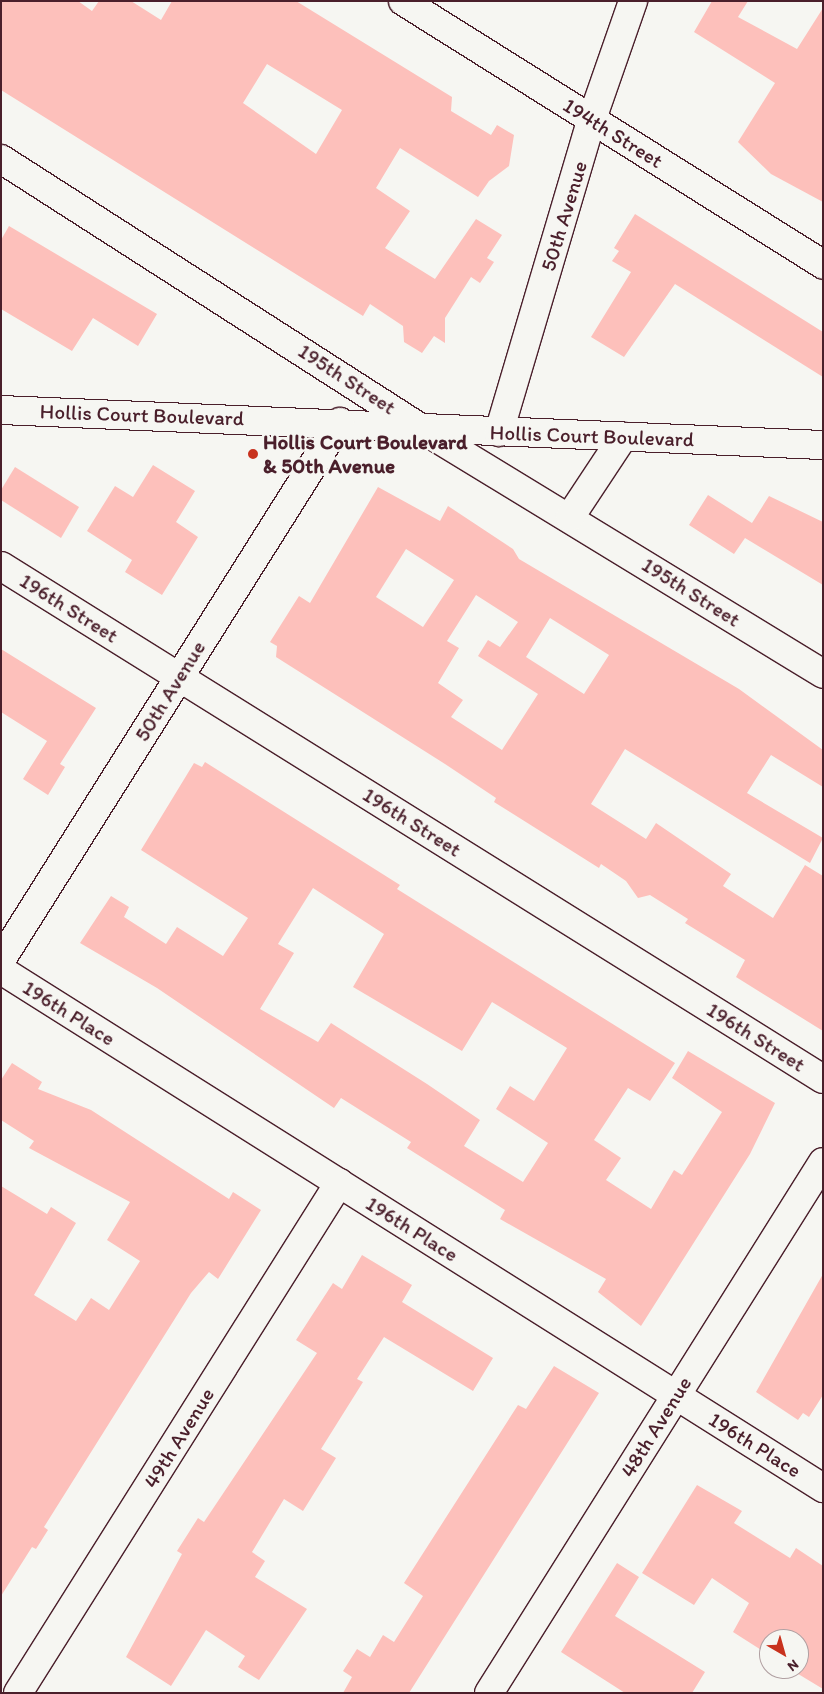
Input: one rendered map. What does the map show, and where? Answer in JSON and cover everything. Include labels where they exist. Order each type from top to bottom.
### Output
[{"type":"street","name":"194th Street","points":[[403,1],[823,264]]},
{"type":"street","name":"50th Avenue","points":[[499,432],[592,119],[633,1]]},
{"type":"street","name":"195th Street","points":[[1,159],[422,429],[570,517],[823,674]]},
{"type":"street","name":"Hollis Court Boulevard","points":[[1,410],[340,422],[422,429],[823,445]]},
{"type":"street","name":"50th Avenue","points":[[1,960],[340,422]]},
{"type":"street","points":[[570,517],[623,437]]},
{"type":"street","name":"196th Street","points":[[1,566],[179,675],[823,1079]]},
{"type":"street","name":"196th Place","points":[[1,970],[823,1488]]},
{"type":"street","name":"48th Avenue","points":[[494,1691],[823,1162]]},
{"type":"street","name":"49th Avenue","points":[[18,1693],[339,1183]]},
{"type":"building","points":[[1,1],[78,1],[92,11],[99,1],[131,1],[161,20],[172,1],[296,1],[452,97],[451,111],[491,135],[497,125],[514,135],[509,166],[489,181],[478,197],[400,148],[376,188],[410,211],[385,248],[435,279],[476,219],[502,235],[487,258],[494,262],[480,283],[471,277],[445,318],[445,343],[434,336],[422,353],[404,342],[403,326],[370,304],[363,316],[1,90]],"holes":[[[267,64],[342,110],[316,154],[243,103]]]},
{"type":"building","points":[[712,1],[748,1],[738,17],[797,49],[823,8],[823,202],[771,174],[738,142],[775,83],[694,32]]},
{"type":"building","points":[[635,214],[823,332],[823,377],[675,284],[624,357],[591,337],[631,272],[612,261],[619,251],[614,248]]},
{"type":"building","points":[[9,226],[157,314],[138,346],[93,318],[72,351],[1,309],[1,240]]},
{"type":"building","points":[[153,465],[195,491],[176,522],[198,537],[162,595],[125,572],[132,560],[87,531],[115,486],[133,497]]},
{"type":"building","points":[[15,467],[79,507],[61,538],[1,500],[1,490]]},
{"type":"building","points":[[378,487],[440,521],[448,506],[513,549],[519,559],[739,689],[823,750],[823,787],[771,755],[747,793],[823,838],[810,863],[625,749],[591,804],[646,839],[656,823],[731,874],[723,886],[773,918],[805,865],[823,876],[823,1031],[736,977],[745,960],[685,923],[688,919],[650,895],[638,898],[626,881],[601,864],[599,868],[494,802],[496,798],[445,764],[276,657],[277,646],[270,642],[299,596],[310,603]],"holes":[[[406,549],[454,580],[423,627],[376,597]],[[476,595],[518,622],[500,647],[488,640],[478,656],[538,694],[502,750],[451,717],[463,700],[438,683],[459,648],[447,641]],[[550,618],[609,655],[584,694],[526,657]]]},
{"type":"building","points":[[708,495],[752,523],[769,496],[823,522],[823,585],[745,538],[734,554],[689,525]]},
{"type":"building","points":[[1,649],[96,708],[60,764],[65,767],[48,795],[23,779],[47,741],[1,712]]},
{"type":"building","points":[[205,762],[400,885],[397,889],[675,1063],[650,1101],[628,1088],[594,1140],[621,1158],[606,1180],[651,1209],[674,1170],[682,1175],[722,1112],[672,1078],[688,1051],[775,1103],[750,1154],[641,1326],[598,1292],[606,1279],[500,1219],[505,1210],[407,1148],[411,1142],[341,1098],[334,1108],[157,988],[80,943],[111,896],[129,907],[124,917],[166,944],[177,927],[223,956],[248,918],[141,850],[194,763],[202,767]],"holes":[[[313,888],[384,934],[353,987],[462,1051],[492,1002],[567,1048],[534,1101],[510,1086],[496,1109],[548,1143],[523,1182],[464,1146],[480,1120],[427,1084],[331,1023],[318,1042],[260,1009],[294,953],[278,944]]]},
{"type":"building","points":[[12,1063],[42,1082],[38,1089],[91,1110],[229,1199],[233,1192],[261,1210],[218,1279],[209,1272],[191,1293],[44,1527],[48,1530],[36,1549],[32,1547],[1,1596],[1,1186],[47,1214],[51,1207],[76,1223],[34,1295],[76,1321],[91,1298],[109,1310],[140,1261],[107,1240],[130,1202],[29,1148],[34,1141],[1,1120],[1,1080]]},
{"type":"building","points":[[362,1255],[412,1285],[402,1302],[493,1358],[473,1391],[384,1337],[357,1379],[363,1382],[321,1449],[336,1458],[303,1511],[284,1499],[252,1552],[265,1561],[255,1577],[307,1609],[259,1680],[238,1667],[245,1656],[206,1630],[171,1686],[126,1657],[182,1554],[177,1551],[198,1518],[204,1522],[317,1353],[296,1340],[333,1283],[342,1289]]},
{"type":"building","points":[[823,1274],[823,1395],[809,1417],[803,1413],[798,1420],[756,1392]]},
{"type":"building","points":[[554,1366],[599,1393],[409,1693],[343,1693],[352,1677],[343,1671],[357,1649],[370,1657],[383,1635],[394,1642],[423,1596],[404,1583],[518,1405],[526,1409]]},
{"type":"building","points":[[697,1485],[742,1511],[734,1523],[790,1558],[796,1548],[823,1566],[823,1689],[806,1679],[809,1679],[809,1629],[759,1629],[759,1649],[733,1632],[749,1603],[712,1578],[694,1605],[642,1573]]},
{"type":"building","points":[[617,1563],[639,1577],[615,1616],[705,1672],[692,1693],[625,1693],[561,1652]]},
{"type":"place","name":"Hollis Court Boulevard & 50th Avenue","points":[[253,454]]}]
